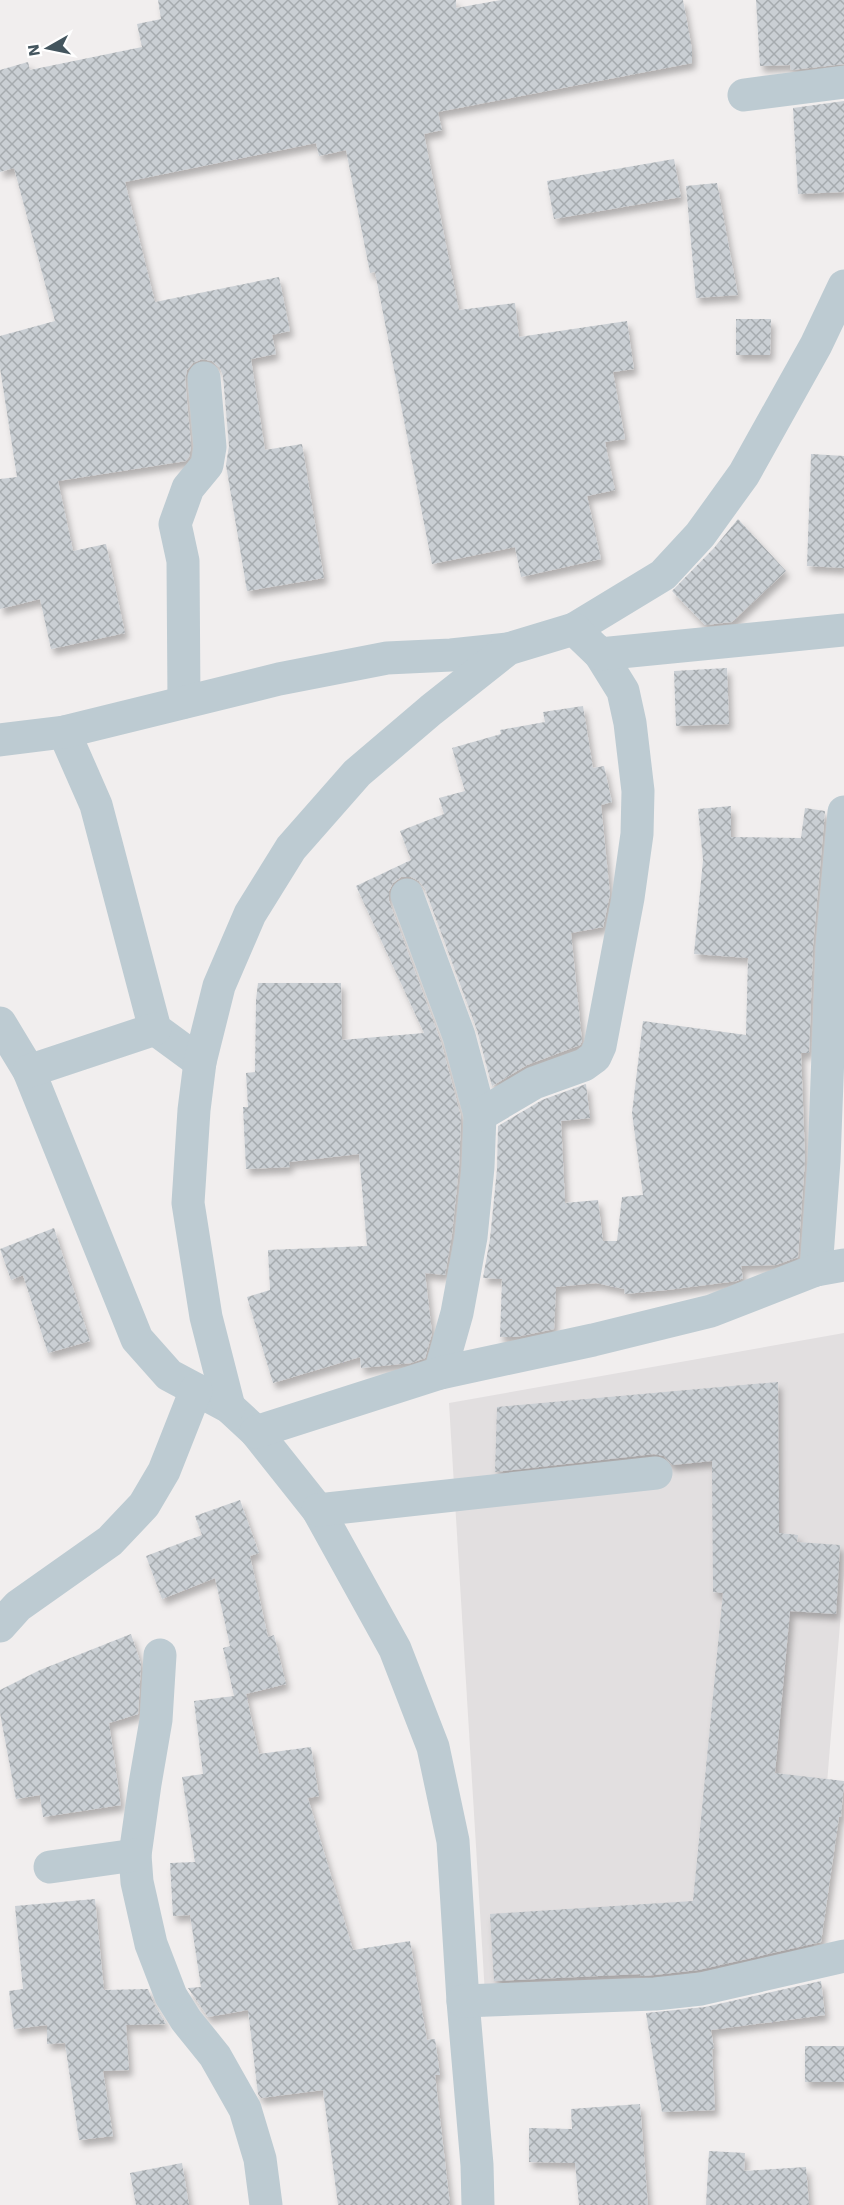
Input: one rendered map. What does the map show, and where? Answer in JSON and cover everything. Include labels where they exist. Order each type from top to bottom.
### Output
[{"type":"street","points":[[744,95],[844,82]]},
{"type":"street","points":[[0,740],[64,732],[279,679],[387,658],[451,656],[508,649],[574,629],[611,609],[663,574],[700,535],[744,474],[816,345],[844,286]]},
{"type":"street","points":[[184,702],[183,561],[175,524],[188,488],[207,465],[210,447],[204,378]]},
{"type":"street","points":[[480,1115],[534,1083],[584,1065],[595,1057],[600,1046],[633,866],[637,834],[638,791],[630,723],[623,691],[600,654],[574,629]]},
{"type":"street","points":[[600,654],[844,630]]},
{"type":"street","points":[[229,1407],[206,1317],[188,1203],[194,1110],[200,1062],[219,986],[250,914],[291,848],[357,773],[508,649]]},
{"type":"street","points":[[64,732],[96,805],[156,1029],[200,1062]]},
{"type":"street","points":[[256,1432],[440,1373],[594,1340],[711,1311],[830,1267],[824,1161],[832,947],[844,812]]},
{"type":"street","points":[[407,895],[455,1027],[480,1115],[478,1167],[471,1238],[457,1313],[440,1373]]},
{"type":"street","points":[[0,1023],[29,1071],[137,1339],[169,1375],[229,1407],[256,1432],[318,1510],[396,1649],[433,1747],[453,1841],[478,2205]]},
{"type":"street","points":[[29,1071],[156,1029]]},
{"type":"street","points":[[0,1626],[18,1606],[110,1540],[144,1505],[164,1471],[196,1390]]},
{"type":"street","points":[[318,1510],[656,1473]]},
{"type":"street","points":[[160,1655],[156,1720],[135,1855],[137,1882],[151,1944],[171,1996],[186,2020],[215,2056],[245,2109],[260,2159],[266,2205]]},
{"type":"street","points":[[50,1867],[135,1855]]},
{"type":"street","points":[[463,2001],[655,1994],[701,1989],[844,1956]]},
{"type":"shaded area","points":[[844,1333],[844,1575],[813,1955],[589,1989],[485,1994],[449,1403]]},
{"type":"building","points":[[158,0],[456,0],[456,8],[501,0],[683,0],[692,49],[692,63],[438,112],[442,130],[424,134],[459,310],[515,303],[519,337],[627,321],[634,369],[613,372],[625,439],[605,442],[615,490],[587,496],[601,559],[521,577],[515,547],[432,564],[375,272],[370,273],[346,150],[319,156],[316,143],[125,182],[155,302],[279,277],[290,331],[272,335],[276,354],[251,359],[265,450],[302,444],[324,578],[247,591],[226,465],[229,446],[223,376],[220,368],[212,361],[202,359],[193,363],[187,370],[185,379],[191,446],[186,461],[58,481],[73,551],[106,544],[125,633],[51,649],[40,599],[0,609],[0,479],[17,477],[0,368],[0,336],[55,321],[14,168],[0,172],[0,70],[28,62],[30,70],[142,47],[137,24],[161,19]]},
{"type":"building","points":[[756,0],[844,0],[844,64],[791,70],[790,65],[760,66]]},
{"type":"building","points":[[844,101],[844,192],[798,194],[793,108]]},
{"type":"building","points":[[674,159],[681,197],[554,219],[547,181]]},
{"type":"building","points":[[717,183],[738,295],[696,298],[686,186]]},
{"type":"building","points":[[736,319],[771,319],[770,355],[736,355]]},
{"type":"building","points":[[811,454],[844,456],[844,568],[807,566]]},
{"type":"building","points":[[738,519],[786,571],[732,622],[705,625],[672,591],[714,548]]},
{"type":"building","points":[[727,668],[729,724],[676,726],[674,671]]},
{"type":"building","points":[[583,706],[593,768],[604,766],[612,802],[601,805],[610,894],[603,927],[571,933],[582,1041],[580,1045],[527,1065],[492,1086],[477,1030],[425,889],[419,881],[411,877],[401,877],[393,883],[389,891],[389,901],[441,1042],[461,1117],[459,1166],[445,1275],[425,1273],[432,1333],[425,1358],[411,1363],[361,1368],[360,1357],[273,1383],[247,1297],[270,1290],[268,1250],[367,1246],[359,1154],[289,1162],[290,1167],[246,1169],[243,1107],[248,1107],[246,1073],[255,1072],[258,983],[341,983],[342,1040],[424,1033],[356,886],[411,860],[400,831],[444,814],[439,798],[465,791],[452,748],[501,734],[500,730],[545,722],[543,712]]},
{"type":"building","points":[[731,806],[731,837],[801,838],[805,808],[825,811],[813,945],[809,1053],[801,1053],[805,1158],[798,1257],[776,1265],[741,1266],[743,1278],[737,1281],[667,1290],[625,1294],[624,1289],[596,1283],[556,1287],[554,1329],[516,1337],[500,1337],[502,1279],[483,1278],[490,1239],[497,1169],[498,1126],[542,1100],[586,1084],[590,1118],[561,1121],[565,1203],[598,1200],[603,1241],[617,1241],[622,1197],[643,1195],[632,1113],[643,1021],[746,1035],[748,958],[694,954],[703,860],[698,809]]},
{"type":"building","points":[[54,1228],[90,1341],[48,1353],[23,1275],[11,1280],[0,1249]]},
{"type":"building","points":[[778,1382],[779,1533],[798,1535],[797,1542],[840,1545],[836,1614],[790,1611],[775,1773],[844,1781],[841,1817],[839,1817],[821,1942],[698,1970],[641,1976],[640,1974],[494,1981],[490,1914],[693,1901],[723,1593],[713,1592],[712,1461],[672,1465],[664,1456],[654,1454],[495,1472],[497,1407]]},
{"type":"building","points":[[240,1500],[259,1553],[250,1556],[268,1637],[274,1635],[286,1684],[246,1694],[259,1754],[311,1747],[319,1796],[308,1798],[353,1950],[410,1941],[427,2040],[435,2039],[440,2075],[435,2075],[450,2205],[338,2205],[323,2090],[261,2098],[258,2094],[248,2010],[208,2017],[188,1988],[201,1987],[190,1915],[173,1916],[170,1863],[195,1862],[182,1777],[203,1774],[194,1701],[234,1696],[223,1648],[230,1646],[215,1578],[162,1599],[146,1556],[202,1535],[195,1516]]},
{"type":"building","points":[[131,1634],[141,1664],[138,1714],[109,1723],[121,1805],[43,1817],[40,1795],[16,1799],[0,1713],[0,1690],[40,1670]]},
{"type":"building","points":[[95,1899],[104,1990],[148,1989],[166,2024],[126,2025],[129,2070],[103,2071],[113,2136],[79,2140],[65,2043],[47,2044],[47,2025],[14,2029],[9,1991],[23,1989],[15,1906]]},
{"type":"building","points":[[821,1981],[825,2015],[711,2030],[714,2049],[712,2049],[715,2110],[662,2112],[646,2013],[705,2007]]},
{"type":"building","points":[[805,2046],[844,2046],[844,2082],[805,2082]]},
{"type":"building","points":[[640,2104],[648,2205],[579,2205],[575,2163],[529,2162],[529,2128],[572,2129],[571,2109]]},
{"type":"building","points":[[709,2151],[745,2153],[744,2171],[806,2167],[809,2205],[706,2205]]},
{"type":"building","points":[[182,2163],[189,2205],[136,2205],[130,2173]]}]
